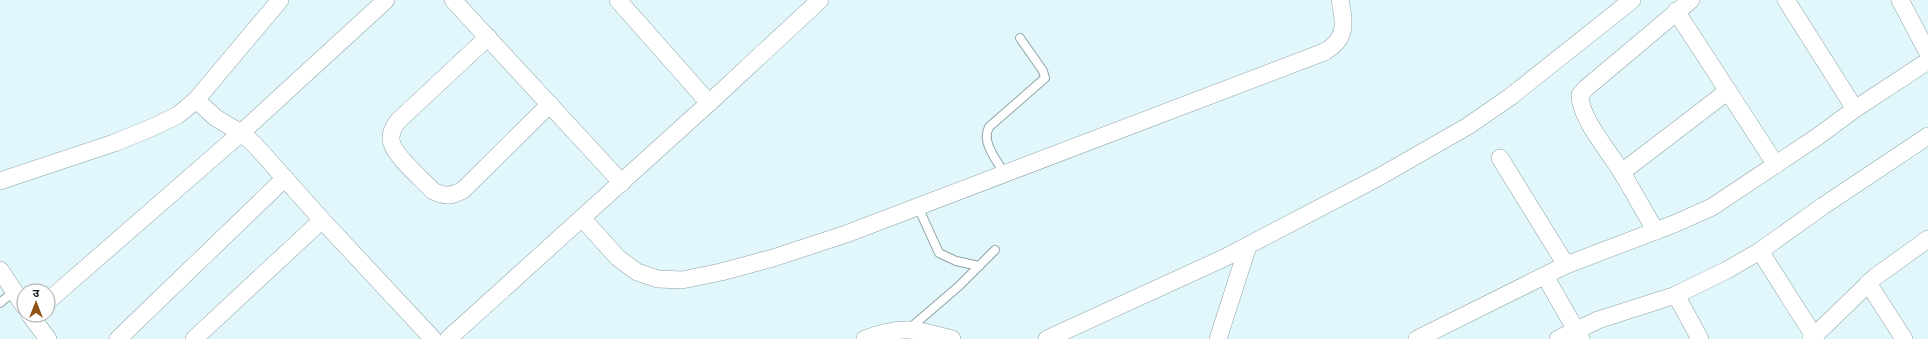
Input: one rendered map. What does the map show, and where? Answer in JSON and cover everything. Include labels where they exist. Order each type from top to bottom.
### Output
[{"type":"street","points":[[0,181],[94,150],[151,128],[178,115],[196,100],[280,0]]},
{"type":"street","points":[[56,294],[241,133],[386,0]]},
{"type":"street","points":[[453,0],[622,183]]},
{"type":"street","points":[[618,0],[709,103]]},
{"type":"street","points":[[448,339],[622,183],[820,0]]},
{"type":"street","points":[[582,218],[618,258],[636,272],[658,279],[682,280],[773,258],[846,234],[1324,52],[1335,46],[1343,33],[1343,13],[1340,0]]},
{"type":"street","points":[[1047,339],[1248,246],[1380,177],[1468,126],[1510,97],[1632,0]]},
{"type":"street","points":[[1656,231],[1622,172],[1590,122],[1582,107],[1580,95],[1676,11],[1691,0]]},
{"type":"street","points":[[1786,0],[1855,108]]},
{"type":"street","points":[[1900,0],[1928,53]]},
{"type":"street","points":[[1676,11],[1776,165]]},
{"type":"street","points":[[488,37],[398,121],[393,128],[390,139],[394,149],[433,192],[442,196],[453,195],[463,190],[550,104]]},
{"type":"street","points":[[1417,339],[1548,282],[1566,265],[1656,231],[1712,207],[1817,137],[1855,108],[1928,61]]},
{"type":"street","points":[[1622,172],[1728,91]]},
{"type":"street","points":[[196,100],[216,118],[241,133],[254,144],[322,220],[433,339]]},
{"type":"street","points":[[1558,339],[1575,329],[1598,320],[1676,295],[1727,270],[1760,251],[1823,206],[1928,136]]},
{"type":"street","points":[[1500,158],[1566,265]]},
{"type":"street","points":[[118,339],[285,178]]},
{"type":"street","points":[[194,339],[322,220]]},
{"type":"street","points":[[1760,251],[1812,338],[1868,283],[1928,239]]},
{"type":"street","points":[[1218,339],[1248,246]]},
{"type":"street","points":[[0,270],[16,294]]},
{"type":"street","points":[[1548,282],[1575,329]]},
{"type":"street","points":[[1868,283],[1904,339]]},
{"type":"street","points":[[1676,295],[1700,339]]},
{"type":"street","points":[[36,323],[48,339]]},
{"type":"street","points":[[865,339],[879,334],[909,328],[952,339]]},
{"type":"lane","points":[[1004,173],[988,144],[986,133],[989,127],[1045,78],[1043,71],[1020,38]]},
{"type":"lane","points":[[918,207],[939,253],[956,261],[979,266]]},
{"type":"lane","points":[[909,328],[959,286],[995,250]]},
{"type":"lane","points":[[0,303],[14,291]]}]
